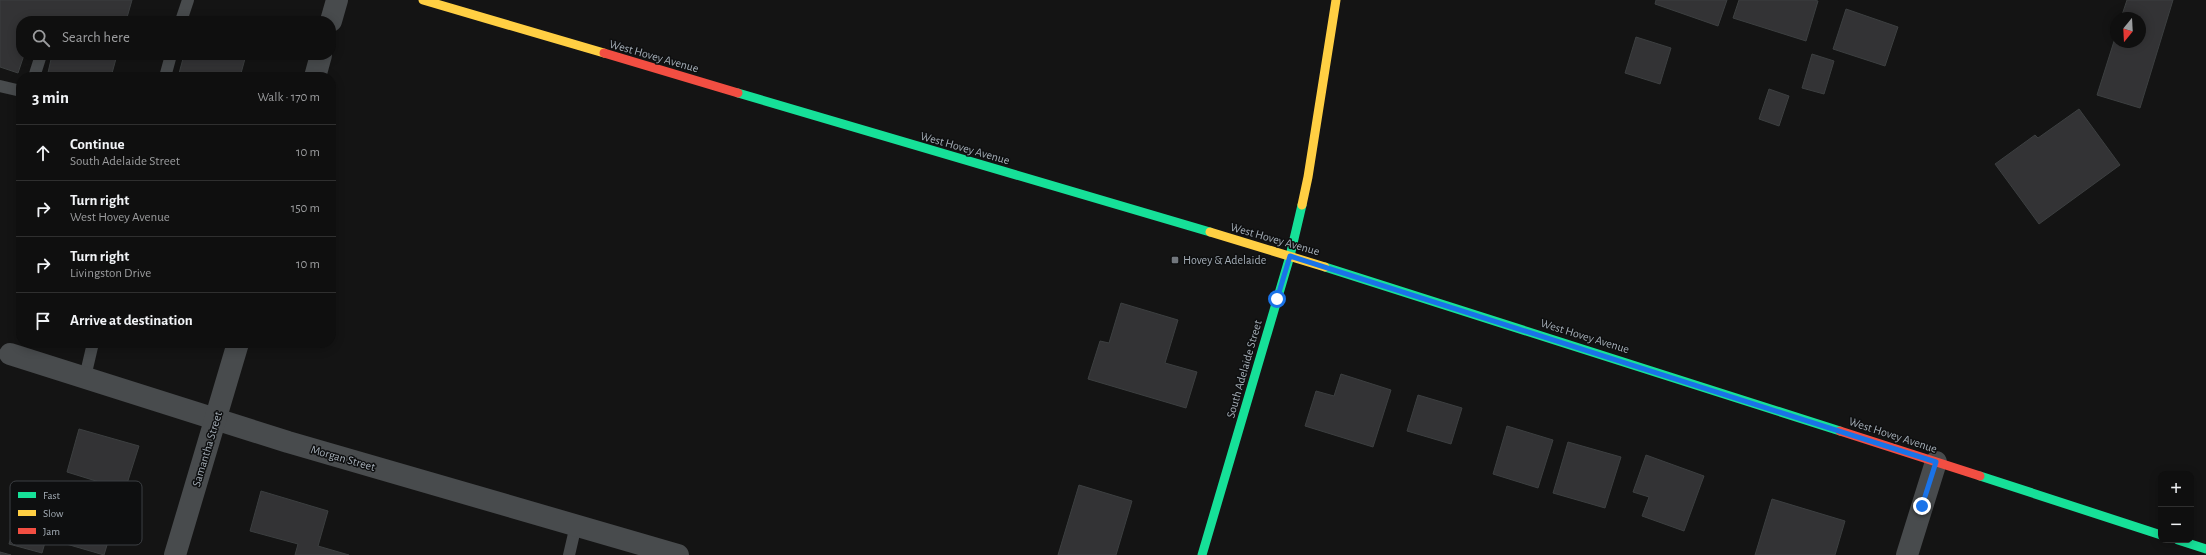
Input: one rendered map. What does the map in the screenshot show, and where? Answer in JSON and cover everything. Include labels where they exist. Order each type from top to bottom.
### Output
[{"type":"main road","name":"West Hovey Avenue","points":[[423,0],[1290,256],[2158,533]]},
{"type":"main road","name":"South Adelaide Street","points":[[1202,555],[1290,256],[1308,177],[1336,0]]},
{"type":"main road","points":[[2187,543],[2206,549]]},
{"type":"street","points":[[332,16],[337,0]]},
{"type":"street","points":[[316,72],[320,60]]},
{"type":"street","name":"Samantha Street","points":[[175,555],[237,348]]},
{"type":"street","name":"Morgan Street","points":[[10,354],[288,442],[678,555]]},
{"type":"street","points":[[1907,555],[1936,462]]},
{"type":"lane","points":[[183,16],[188,0]]},
{"type":"lane","points":[[36,72],[39,60]]},
{"type":"lane","points":[[166,72],[170,60]]},
{"type":"lane","points":[[0,86],[16,90]]},
{"type":"lane","points":[[84,377],[92,348]]},
{"type":"lane","points":[[569,555],[576,525]]},
{"type":"building","points":[[0,0],[132,0],[127,16],[16,16],[16,60],[22,60],[18,72],[0,67]]},
{"type":"building","points":[[1656,0],[1727,0],[1718,26],[1655,4]]},
{"type":"building","points":[[1739,0],[1818,1],[1806,41],[1733,18]]},
{"type":"building","points":[[2127,0],[2173,0],[2140,108],[2097,95],[2112,48],[2146,48],[2146,12],[2123,12]]},
{"type":"building","points":[[1846,9],[1898,27],[1885,66],[1833,49]]},
{"type":"building","points":[[1636,37],[1671,48],[1660,84],[1625,73]]},
{"type":"building","points":[[1812,54],[1834,61],[1824,94],[1802,88]]},
{"type":"building","points":[[51,60],[116,60],[112,72],[48,72]]},
{"type":"building","points":[[183,60],[245,60],[241,72],[179,72]]},
{"type":"building","points":[[1769,89],[1789,96],[1779,126],[1759,119]]},
{"type":"building","points":[[2079,109],[2120,165],[2039,224],[1995,164],[2035,135],[2038,138]]},
{"type":"building","points":[[1121,303],[1178,320],[1165,363],[1197,372],[1186,408],[1088,379],[1100,341],[1109,343]]},
{"type":"building","points":[[1341,374],[1391,390],[1373,447],[1305,426],[1316,391],[1334,396]]},
{"type":"building","points":[[1418,395],[1462,408],[1451,444],[1407,431]]},
{"type":"building","points":[[1507,426],[1553,440],[1538,488],[1493,474]]},
{"type":"building","points":[[79,429],[139,446],[128,481],[96,481],[67,472]]},
{"type":"building","points":[[1568,442],[1621,457],[1605,508],[1553,493]]},
{"type":"building","points":[[1646,455],[1704,476],[1684,531],[1642,516],[1649,497],[1633,492]]},
{"type":"building","points":[[1079,485],[1132,501],[1116,555],[1058,555]]},
{"type":"building","points":[[261,491],[328,511],[318,546],[349,555],[295,555],[298,544],[250,531]]},
{"type":"building","points":[[1772,499],[1845,521],[1835,555],[1755,555]]},
{"type":"building","points":[[13,545],[44,545],[42,553]]},
{"type":"building","points":[[70,545],[107,545],[104,555]]},
{"type":"building","points":[[0,552],[11,555],[0,555]]},
{"type":"traffic: fast","points":[[738,93],[1210,232]]},
{"type":"traffic: fast","points":[[1202,555],[1290,256],[1302,205]]},
{"type":"traffic: fast","points":[[1325,267],[1840,431]]},
{"type":"traffic: fast","points":[[1980,476],[2158,534]]},
{"type":"traffic: fast","points":[[2187,543],[2206,549]]},
{"type":"traffic: slow","points":[[423,0],[604,53]]},
{"type":"traffic: slow","points":[[1302,205],[1308,177],[1336,0]]},
{"type":"traffic: slow","points":[[1210,232],[1325,267]]},
{"type":"traffic: jam","points":[[604,53],[738,93]]},
{"type":"traffic: jam","points":[[1840,431],[1980,476]]},
{"type":"place","name":"Hovey & Adelaide","points":[[1175,260]]},
{"type":"route","points":[[1277,299],[1290,256],[1662,373],[1936,462],[1922,506]]}]
